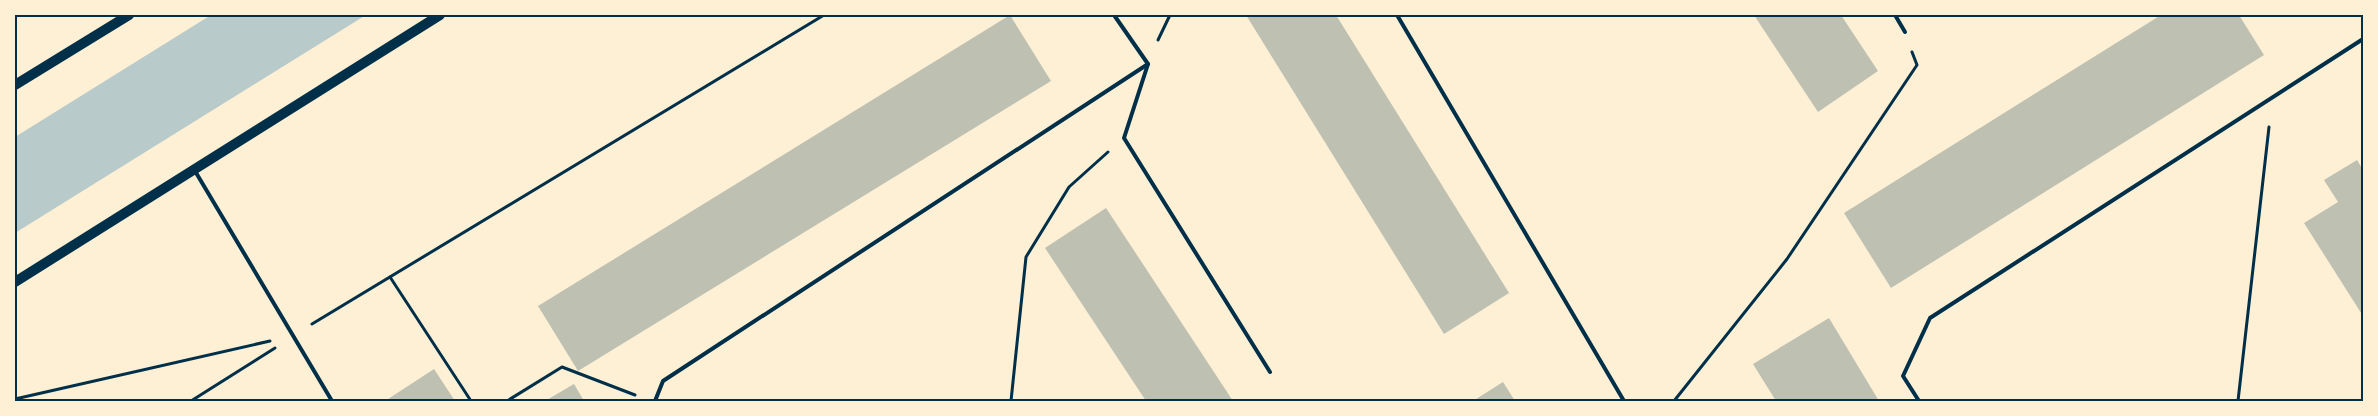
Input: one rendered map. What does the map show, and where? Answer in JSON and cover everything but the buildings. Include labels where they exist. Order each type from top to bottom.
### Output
[{"type":"main road","points":[[15,85],[129,15]]},
{"type":"main road","points":[[15,282],[195,171],[440,15]]},
{"type":"lane","points":[[1114,15],[1148,64]]},
{"type":"lane","points":[[1397,15],[1624,401]]},
{"type":"lane","points":[[1895,15],[1905,32]]},
{"type":"lane","points":[[1919,401],[1903,376],[1930,318],[2363,39]]},
{"type":"lane","points":[[1148,64],[1124,138],[1270,372]]},
{"type":"lane","points":[[655,401],[663,381],[1148,64]]},
{"type":"lane","points":[[195,171],[332,401]]},
{"type":"path","points":[[191,401],[293,336],[824,15]]},
{"type":"path","points":[[1674,401],[1788,260],[1917,65],[1905,32]]},
{"type":"path","points":[[2238,401],[2273,97]]},
{"type":"path","points":[[1011,401],[1026,257],[1069,187],[1124,138]]},
{"type":"path","points":[[390,277],[471,401]]},
{"type":"path","points":[[15,398],[293,336]]},
{"type":"path","points":[[507,401],[562,367],[640,398]]},
{"type":"shaded area","points":[[211,15],[366,15],[15,233],[15,137]]}]
